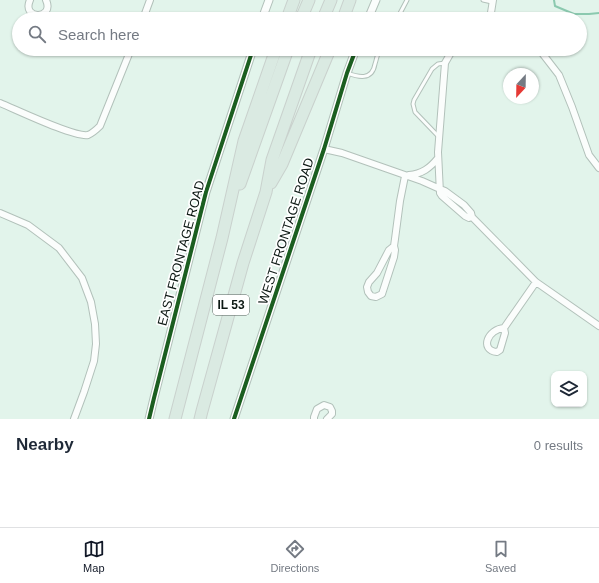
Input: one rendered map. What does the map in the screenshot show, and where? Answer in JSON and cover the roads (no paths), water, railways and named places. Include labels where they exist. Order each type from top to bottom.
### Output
[{"type":"highway","points":[[290,12],[294,0]]},
{"type":"highway","points":[[304,12],[309,0]]},
{"type":"highway","points":[[326,12],[331,0]]},
{"type":"highway","points":[[346,12],[350,0]]},
{"type":"highway","name":"IL 53","points":[[175,419],[222,238],[244,141],[274,56]]},
{"type":"highway","name":"IL 53","points":[[222,238],[285,56]]},
{"type":"highway","name":"IL 53","points":[[200,419],[243,263],[266,192],[272,160],[309,56]]},
{"type":"highway","name":"IL 53","points":[[266,192],[282,164],[327,56]]},
{"type":"street","points":[[28,0],[28,8],[31,12]]},
{"type":"street","points":[[45,12],[48,4],[46,0]]},
{"type":"street","points":[[146,12],[150,0]]},
{"type":"street","points":[[265,12],[269,0]]},
{"type":"street","points":[[371,12],[376,0]]},
{"type":"street","points":[[491,12],[493,1]]},
{"type":"street","points":[[0,103],[68,132],[86,135],[94,132],[100,126],[128,56]]},
{"type":"street","name":"EAST FRONTAGE ROAD","points":[[149,419],[206,192],[251,56]]},
{"type":"street","name":"WEST FRONTAGE ROAD","points":[[234,419],[353,56]]},
{"type":"street","points":[[449,56],[445,63],[438,158],[440,189],[441,194],[465,216],[469,218],[472,217]]},
{"type":"street","points":[[544,56],[559,75],[589,155],[599,168]]},
{"type":"street","points":[[324,149],[342,153],[447,192],[471,213],[472,217],[536,282],[599,326]]},
{"type":"street","points":[[405,176],[414,175],[425,171],[438,158]]},
{"type":"street","points":[[394,246],[368,284],[367,290],[371,296],[376,297],[382,294],[394,257],[400,201],[405,176]]},
{"type":"street","points":[[0,213],[28,225],[59,248],[82,278],[91,302],[95,324],[96,344],[94,361],[74,419]]},
{"type":"street","points":[[504,328],[536,282]]},
{"type":"street","points":[[314,419],[317,409],[326,405],[330,407],[332,411],[332,414],[327,419]]},
{"type":"lane","points":[[401,12],[407,0]]},
{"type":"lane","points":[[483,0],[493,1]]},
{"type":"lane","points":[[347,73],[365,77],[374,69],[377,56]]},
{"type":"lane","points":[[440,137],[415,112],[413,104],[432,69],[438,64],[445,63]]},
{"type":"lane","points":[[456,208],[461,203]]},
{"type":"lane","points":[[379,268],[389,273]]},
{"type":"waterway","points":[[554,0],[555,6],[569,12]]},
{"type":"waterway","points":[[587,14],[599,13]]}]
